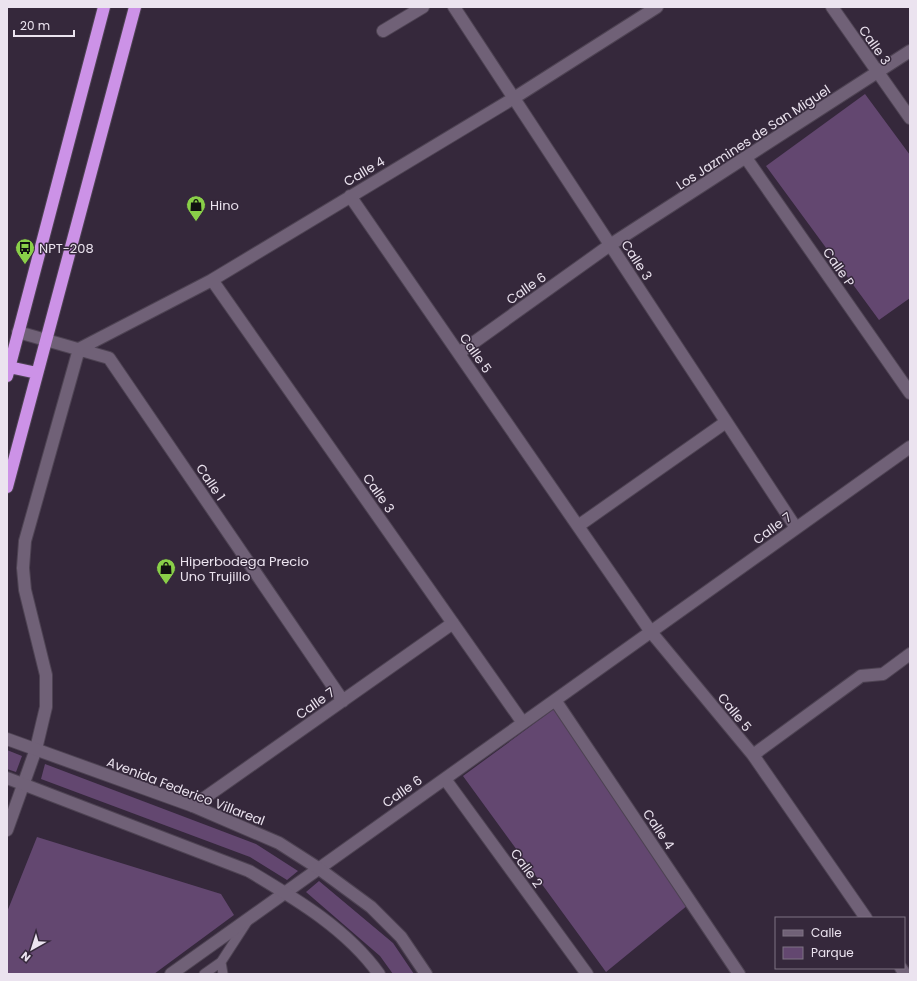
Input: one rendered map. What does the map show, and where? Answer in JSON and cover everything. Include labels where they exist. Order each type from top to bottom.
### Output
[{"type":"highway","points":[[37,373],[8,371],[104,7]]},
{"type":"highway","points":[[7,487],[135,7]]},
{"type":"street","points":[[383,31],[423,7]]},
{"type":"street","name":"Calle 3","points":[[454,7],[796,528]]},
{"type":"street","name":"Calle 4","points":[[79,349],[212,280],[514,98],[657,7]]},
{"type":"street","name":"Calle 3","points":[[832,7],[910,118]]},
{"type":"street","name":"Los Jazmines de San Miguel","points":[[610,245],[910,51]]},
{"type":"street","name":"Calle P","points":[[746,158],[910,393]]},
{"type":"street","name":"Calle 5","points":[[350,196],[651,632],[753,755],[865,917]]},
{"type":"street","name":"Calle 6","points":[[459,353],[610,245]]},
{"type":"street","name":"Calle 3","points":[[212,280],[523,723]]},
{"type":"street","name":"Calle 1","points":[[18,332],[109,358],[343,701]]},
{"type":"street","points":[[7,830],[36,749],[46,707],[46,675],[25,590],[23,568],[25,541],[79,349]]},
{"type":"street","points":[[578,526],[726,422]]},
{"type":"street","name":"Calle 7","points":[[651,632],[910,447]]},
{"type":"street","name":"Calle 7","points":[[193,806],[453,623]]},
{"type":"street","name":"Calle 6","points":[[171,974],[651,632]]},
{"type":"street","points":[[753,755],[861,676],[883,674],[910,654]]},
{"type":"street","name":"Calle 4","points":[[555,700],[739,974]]},
{"type":"street","name":"Avenida Federico Villareal","points":[[7,739],[193,806],[279,843],[318,868],[371,907],[401,937],[426,974]]},
{"type":"street","points":[[7,778],[249,871],[285,892],[314,912],[343,935],[372,964],[378,974]]},
{"type":"street","name":"Calle 2","points":[[444,779],[587,974]]},
{"type":"lane","points":[[204,974],[221,962],[251,917]]},
{"type":"lane","points":[[221,962],[223,974]]},
{"type":"green space","points":[[865,94],[910,155],[910,298],[879,320],[766,166]]},
{"type":"green space","points":[[554,709],[688,905],[606,972],[463,776]]},
{"type":"green space","points":[[7,750],[22,756],[16,772],[7,769]]},
{"type":"green space","points":[[45,764],[256,844],[298,871],[287,880],[250,857],[41,779]]},
{"type":"green space","points":[[37,837],[221,894],[234,915],[154,974],[8,974],[7,912]]},
{"type":"green space","points":[[319,881],[393,943],[414,974],[393,974],[380,956],[306,892]]},
{"type":"place","name":"Hino","points":[[196,222]]},
{"type":"place","name":"NPT-208","points":[[25,265]]},
{"type":"place","name":"Hiperbodega Precio Uno Trujillo","points":[[166,585]]}]
